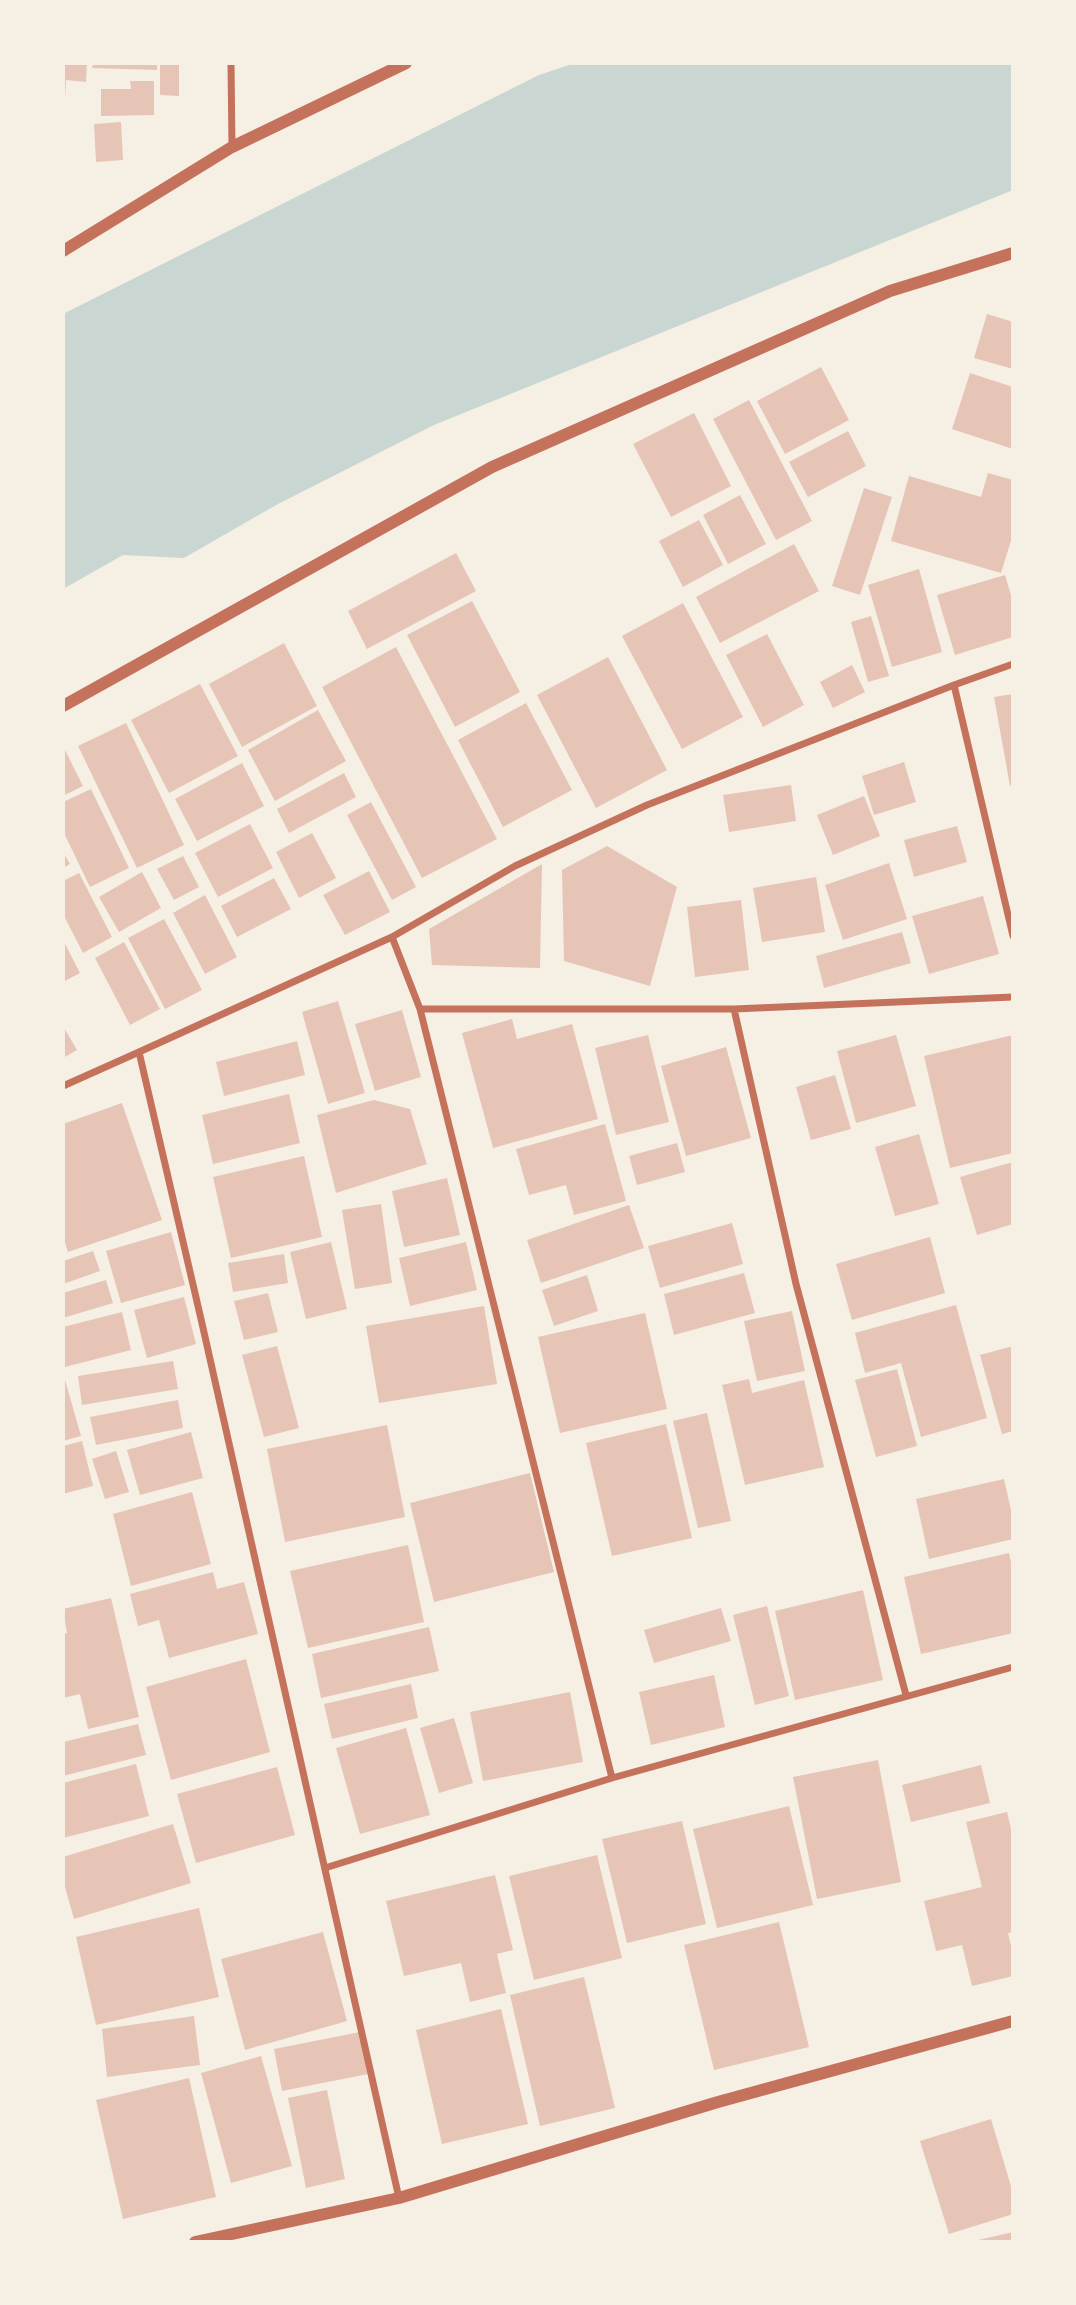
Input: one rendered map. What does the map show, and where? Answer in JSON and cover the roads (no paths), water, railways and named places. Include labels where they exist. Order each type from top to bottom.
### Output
[{"type":"street","points":[[232,63],[232,147]]},
{"type":"street","points":[[63,251],[232,147],[406,63]]},
{"type":"street","points":[[63,706],[492,467],[890,291],[1013,253]]},
{"type":"street","points":[[63,1086],[392,937],[514,866],[647,805],[1013,664]]},
{"type":"street","points":[[954,685],[1013,936]]},
{"type":"street","points":[[392,937],[420,1009],[612,1778]]},
{"type":"street","points":[[420,1009],[734,1009],[1013,997]]},
{"type":"street","points":[[734,1009],[796,1284],[905,1695]]},
{"type":"street","points":[[139,1052],[399,2199]]},
{"type":"street","points":[[325,1868],[612,1778],[1013,1667]]},
{"type":"street","points":[[195,2242],[399,2199],[718,2102],[1013,2021]]}]
